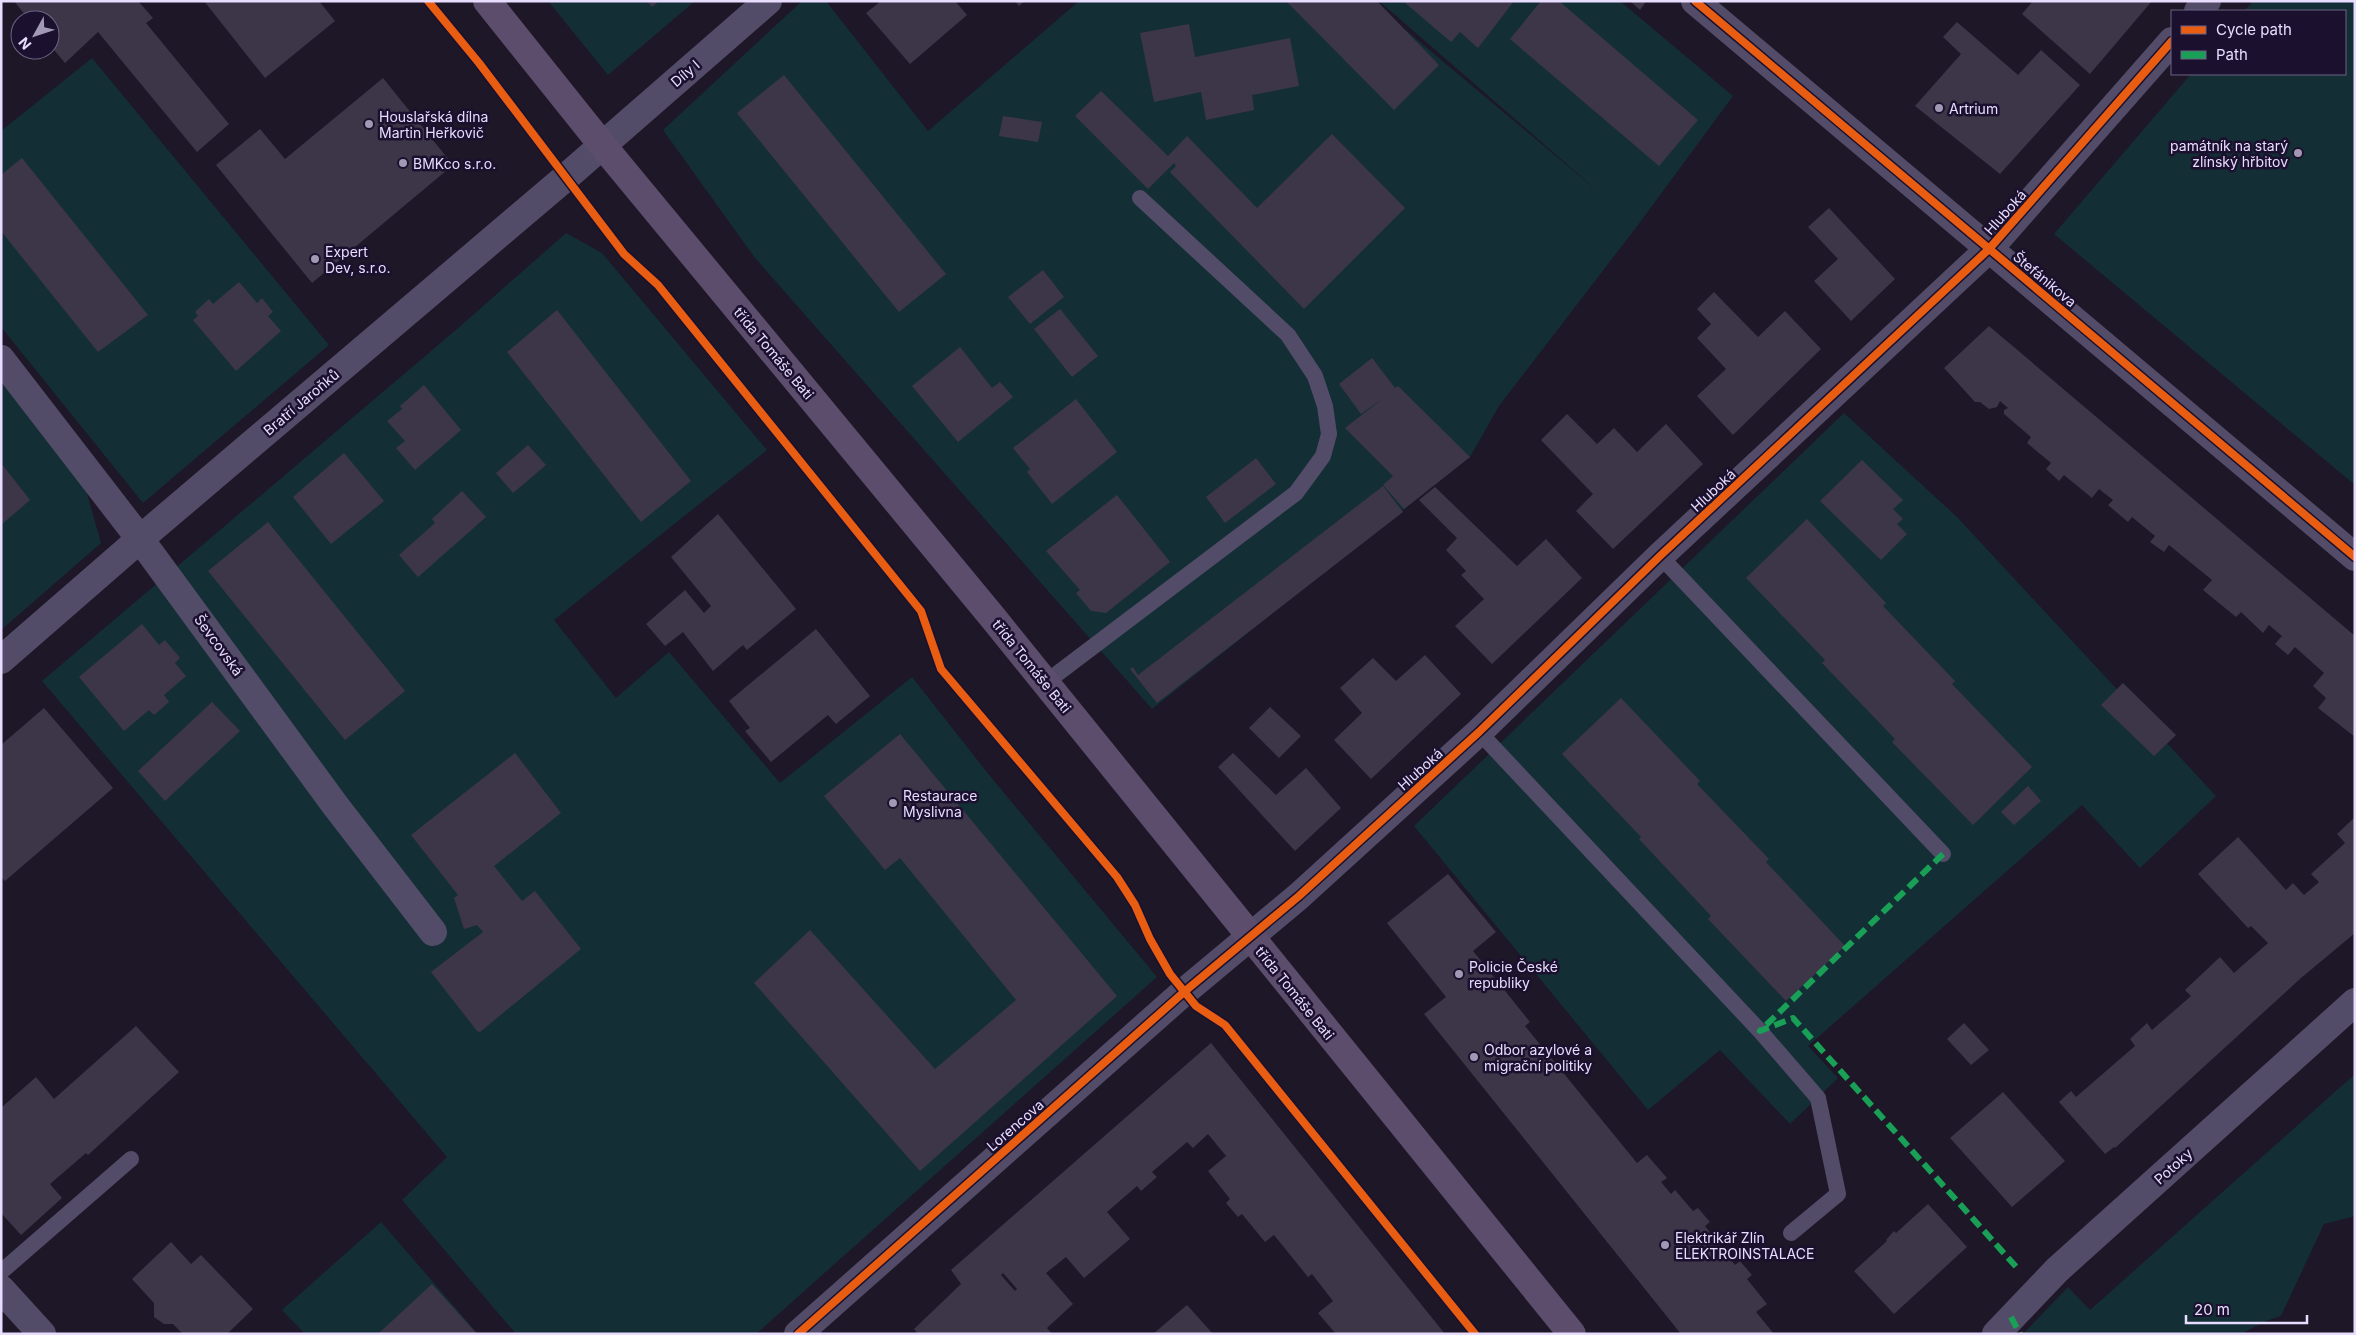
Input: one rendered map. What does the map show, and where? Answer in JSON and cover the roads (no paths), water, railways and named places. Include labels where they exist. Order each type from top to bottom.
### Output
[{"type":"main road","name":"třída Tomáše Bati","points":[[488,1],[603,146],[1045,683],[1572,1334]]},
{"type":"street","name":"Díly I","points":[[603,146],[768,1]]},
{"type":"street","name":"Štefánikova","points":[[1695,1],[2355,557]]},
{"type":"street","name":"Hluboká","points":[[1249,936],[1299,896],[1479,732],[1660,556],[1989,249],[2171,42]]},
{"type":"street","name":"Bratří Jaroňků","points":[[1,660],[140,539],[603,146]]},
{"type":"street","name":"Ševcovská","points":[[1,359],[140,539],[335,805],[433,932]]},
{"type":"street","name":"Lorencova","points":[[798,1334],[1249,936]]},
{"type":"street","name":"Potoky","points":[[1996,1334],[2056,1270],[2355,1002]]},
{"type":"street","points":[[1,1289],[42,1334]]},
{"type":"lane","points":[[1045,683],[1296,493],[1323,456],[1329,434],[1325,406],[1315,376],[1288,335],[1140,198]]},
{"type":"lane","points":[[1660,556],[1944,854]]},
{"type":"lane","points":[[1479,732],[1760,1031],[1818,1098],[1838,1194],[1791,1233]]},
{"type":"lane","points":[[1,1272],[131,1159]]},
{"type":"place","name":"Artrium","points":[[1939,108]]},
{"type":"place","name":"Houslařská dílna Martin Heřkovič","points":[[369,124]]},
{"type":"place","name":"památník na starý zlínský hřbitov","points":[[2298,153]]},
{"type":"place","name":"BMKco s.r.o.","points":[[403,163]]},
{"type":"place","name":"Expert Dev, s.r.o.","points":[[315,259]]},
{"type":"place","name":"Restaurace Myslivna","points":[[893,803]]},
{"type":"place","name":"Policie České republiky","points":[[1459,974]]},
{"type":"place","name":"Odbor azylové a migrační politiky","points":[[1474,1057]]},
{"type":"place","name":"Elektrikář Zlín ELEKTROINSTALACE","points":[[1665,1245]]}]
